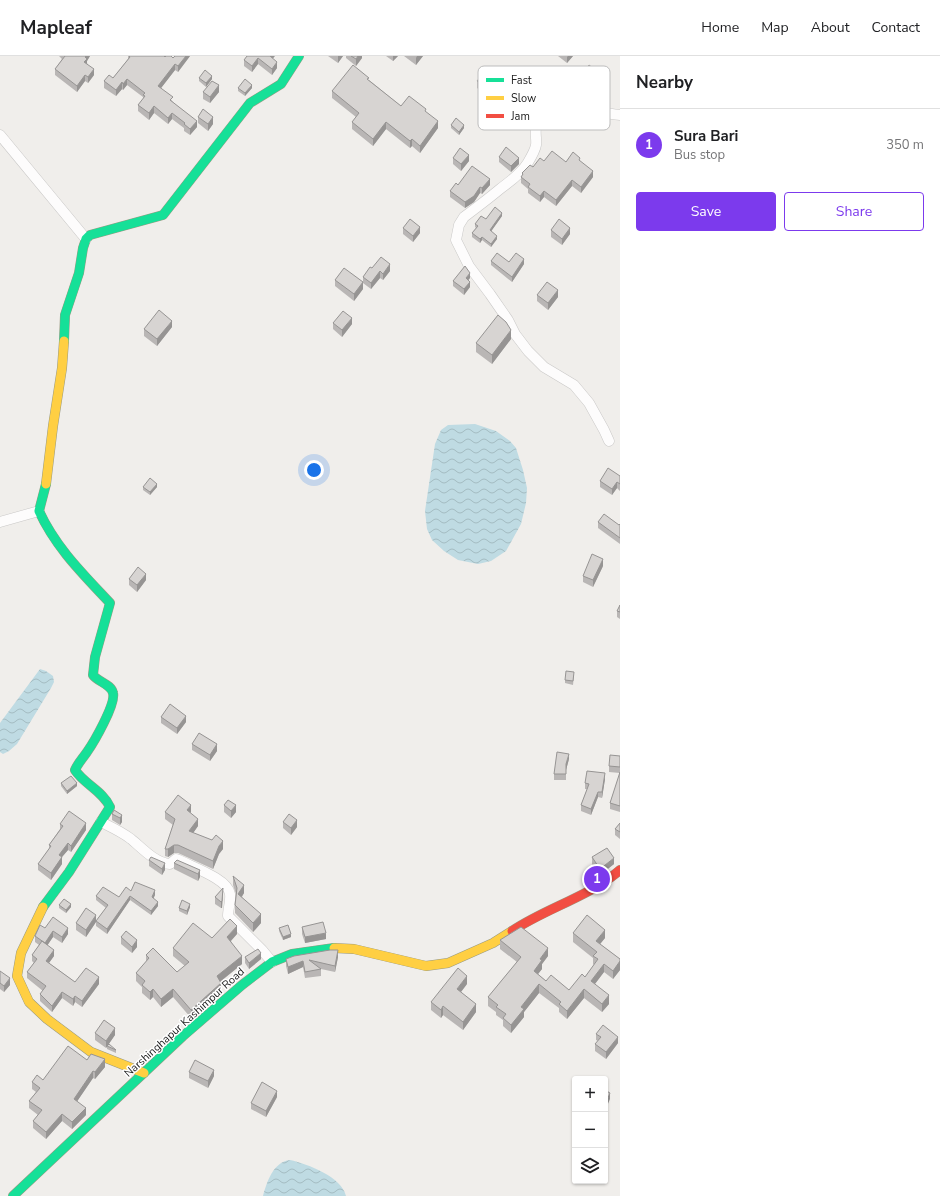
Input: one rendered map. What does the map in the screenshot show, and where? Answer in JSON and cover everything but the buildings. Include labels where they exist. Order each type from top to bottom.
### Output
[{"type":"street","points":[[144,1073],[91,1052],[47,1019],[29,1002],[18,976],[21,953],[44,904],[69,872],[110,807],[108,801],[83,781],[75,770],[88,750],[111,708],[113,701],[113,694],[109,687],[97,681],[93,675],[95,657],[110,603],[65,554],[47,528],[39,511],[47,482],[53,426],[62,368],[65,315],[79,273],[86,239],[90,235],[163,215],[250,103],[281,84],[299,56]]},
{"type":"street","points":[[610,114],[620,115]]},
{"type":"street","points":[[536,130],[536,146],[528,163],[520,174],[464,218],[459,225],[456,240],[469,266],[508,320],[515,334],[528,351],[544,367],[574,385],[588,403],[609,441]]},
{"type":"street","points":[[0,135],[86,239]]},
{"type":"street","points":[[0,522],[39,511]]},
{"type":"street","points":[[101,822],[130,838],[147,853],[160,861],[170,864],[176,859],[179,860],[206,872],[226,886],[230,894],[228,916],[272,962]]},
{"type":"street","name":"Narshinghapur Kashimpur Road","points":[[14,1196],[218,1005],[272,962],[292,954],[329,948],[354,949],[426,966],[448,963],[493,942],[525,922],[607,881],[620,870]]},
{"type":"street","points":[[607,881],[620,877]]},
{"type":"water","points":[[475,424],[496,431],[510,441],[516,448],[527,488],[526,503],[521,524],[506,551],[491,561],[478,564],[458,560],[444,551],[432,540],[427,529],[425,511],[435,444],[441,430],[448,425]]},
{"type":"water","points":[[40,669],[53,676],[54,682],[17,744],[3,754],[0,752],[0,723]]},
{"type":"water","points":[[290,1160],[315,1168],[331,1177],[343,1189],[346,1196],[263,1196],[269,1179],[275,1169],[279,1164]]},
{"type":"traffic: fast","points":[[64,341],[65,315],[79,273],[86,239],[90,235],[163,215],[250,103],[281,84],[299,56]]},
{"type":"traffic: fast","points":[[43,907],[69,872],[110,807],[103,796],[75,770],[99,732],[108,714],[113,698],[113,693],[110,687],[98,680],[93,675],[95,657],[110,603],[62,549],[53,537],[39,511],[46,484]]},
{"type":"traffic: fast","points":[[13,1196],[183,1036],[242,985],[272,962],[292,954],[334,948]]},
{"type":"traffic: slow","points":[[46,484],[62,368],[64,341]]},
{"type":"traffic: slow","points":[[43,907],[21,953],[17,976],[29,1002],[47,1019],[91,1052],[144,1073]]},
{"type":"traffic: slow","points":[[334,948],[354,949],[426,966],[448,963],[493,943],[512,931]]},
{"type":"traffic: jam","points":[[512,931],[595,888],[620,870]]},
{"type":"place","name":"Sura Bari","points":[[597,879]]}]
